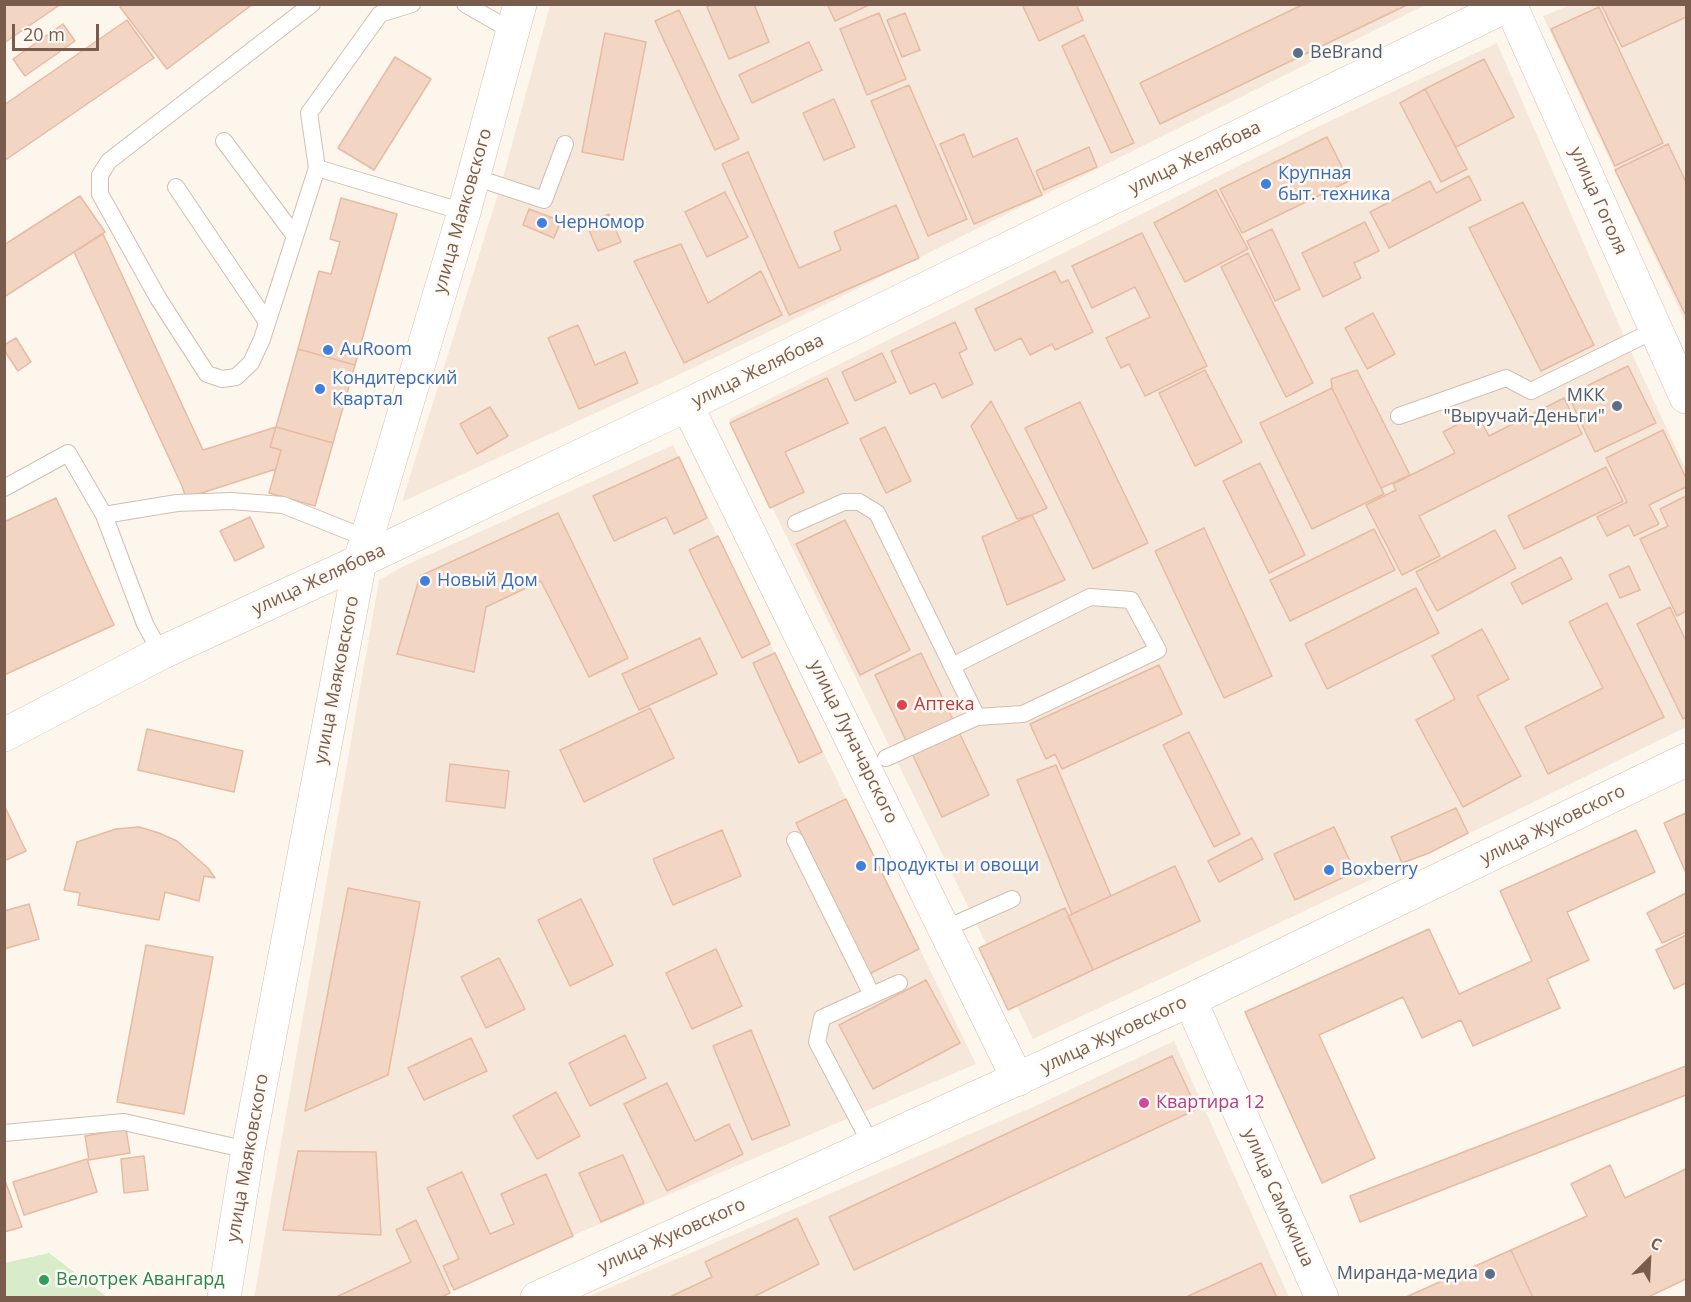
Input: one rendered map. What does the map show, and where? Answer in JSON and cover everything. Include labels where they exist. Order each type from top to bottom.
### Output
[{"type":"main road","name":"улица Гоголя","points":[[1510,4],[1686,397]]},
{"type":"main road","name":"улица Желябова","points":[[4,735],[363,550],[687,405],[1510,4]]},
{"type":"main road","name":"улица Маяковского","points":[[224,1298],[248,1150],[363,550],[464,212],[516,18]]},
{"type":"main road","name":"улица Жуковского","points":[[537,1298],[1190,1000],[1686,760]]},
{"type":"main road","name":"улица Самокиша","points":[[1190,1000],[1322,1298]]},
{"type":"street","name":"улица Луначарского","points":[[687,405],[1018,1080]]},
{"type":"lane","points":[[312,4],[109,161],[100,175],[100,194],[158,298],[207,374],[222,379],[236,377],[251,363],[267,322],[317,168],[309,113],[379,9],[412,4]]},
{"type":"lane","points":[[465,4],[516,18]]},
{"type":"lane","points":[[224,141],[295,236]]},
{"type":"lane","points":[[474,177],[544,200],[566,144]]},
{"type":"lane","points":[[317,168],[464,212]]},
{"type":"lane","points":[[176,187],[267,322]]},
{"type":"lane","points":[[1399,416],[1506,378],[1531,391],[1655,330]]},
{"type":"lane","points":[[4,488],[68,453],[104,515],[145,624],[161,653]]},
{"type":"lane","points":[[104,515],[177,502],[231,501],[283,506],[363,550]]},
{"type":"lane","points":[[796,523],[844,502],[859,501],[877,513],[977,717]]},
{"type":"lane","points":[[886,758],[977,717],[1023,714],[1158,650],[1131,600],[1090,597],[952,666]]},
{"type":"lane","points":[[795,840],[872,995]]},
{"type":"lane","points":[[944,930],[1011,899]]},
{"type":"lane","points":[[872,1146],[817,1042],[822,1018],[899,983]]},
{"type":"lane","points":[[4,1133],[124,1122],[248,1150]]},
{"type":"shaded area","points":[[550,5],[1425,5],[818,308],[402,502],[502,181]]},
{"type":"shaded area","points":[[1570,5],[1686,5],[1686,324],[1543,16]]},
{"type":"shaded area","points":[[1497,43],[1627,343],[1686,470],[1686,727],[1493,822],[1033,1039],[729,419],[1311,130]]},
{"type":"shaded area","points":[[673,445],[976,1064],[428,1297],[254,1298],[379,580],[404,566]]},
{"type":"shaded area","points":[[1174,1041],[1289,1297],[585,1298],[1031,1108]]},
{"type":"green space","name":"Велотрек Авангард","points":[[49,1253],[107,1297],[5,1297],[5,1263]]},
{"type":"building","points":[[4,4],[61,4],[4,43]]},
{"type":"building","points":[[123,4],[253,4],[167,69],[120,7]]},
{"type":"building","points":[[713,4],[754,4],[769,42],[729,59],[707,7]]},
{"type":"building","points":[[827,4],[871,4],[835,21]]},
{"type":"building","points":[[1022,4],[1076,4],[1083,20],[1039,41]]},
{"type":"building","points":[[1304,4],[1409,4],[1160,124],[1140,83]]},
{"type":"building","points":[[1601,4],[1686,4],[1686,17],[1622,47]]},
{"type":"building","points":[[1599,7],[1663,143],[1615,166],[1551,29]]},
{"type":"building","points":[[679,10],[739,139],[715,150],[655,21]]},
{"type":"building","points":[[879,13],[906,79],[867,95],[840,29]]},
{"type":"building","points":[[905,13],[920,50],[902,57],[887,20]]},
{"type":"building","points":[[127,20],[154,58],[4,161],[4,105]]},
{"type":"building","points":[[63,24],[75,41],[25,76],[13,59]]},
{"type":"building","points":[[605,33],[646,42],[623,160],[582,152]]},
{"type":"building","points":[[1084,35],[1134,143],[1111,153],[1062,46]]},
{"type":"building","points":[[809,42],[822,70],[752,103],[739,75]]},
{"type":"building","points":[[395,57],[431,79],[374,170],[338,148]]},
{"type":"building","points":[[1484,59],[1514,117],[1456,147],[1425,89]]},
{"type":"building","points":[[909,85],[967,219],[928,236],[871,101]]},
{"type":"building","points":[[1425,89],[1467,169],[1441,182],[1400,103]]},
{"type":"building","points":[[834,99],[855,147],[824,160],[803,113]]},
{"type":"building","points":[[964,134],[973,157],[1017,138],[1042,195],[974,224],[940,144]]},
{"type":"building","points":[[1327,137],[1349,181],[1242,233],[1220,189]]},
{"type":"building","points":[[1668,144],[1686,182],[1686,316],[1615,170]]},
{"type":"building","points":[[1089,147],[1097,167],[1044,190],[1036,171]]},
{"type":"building","points":[[748,152],[799,268],[841,250],[834,232],[896,205],[919,258],[789,315],[722,164]]},
{"type":"building","points":[[1469,176],[1481,200],[1389,248],[1370,212],[1430,181],[1436,193]]},
{"type":"building","points":[[1216,190],[1248,249],[1185,282],[1154,223]]},
{"type":"building","points":[[725,192],[748,237],[707,257],[685,212]]},
{"type":"building","points":[[80,196],[105,232],[4,297],[4,245]]},
{"type":"building","points":[[341,198],[397,214],[355,365],[298,349],[319,271],[331,274],[340,242],[330,239]]},
{"type":"building","points":[[1523,202],[1594,345],[1541,371],[1469,228]]},
{"type":"building","name":"Черномор","points":[[529,209],[561,221],[554,238],[523,225]]},
{"type":"building","points":[[609,214],[621,242],[598,251],[586,223]]},
{"type":"building","points":[[1365,222],[1379,251],[1354,263],[1361,278],[1323,297],[1302,253]]},
{"type":"building","points":[[1272,229],[1300,289],[1275,301],[1247,241]]},
{"type":"building","points":[[1142,233],[1207,366],[1145,396],[1129,364],[1121,368],[1106,338],[1150,317],[1135,287],[1092,308],[1072,266]]},
{"type":"building","points":[[103,234],[203,450],[276,427],[270,447],[281,450],[276,469],[186,498],[74,252]]},
{"type":"building","points":[[681,244],[708,303],[761,271],[782,315],[684,363],[634,261]]},
{"type":"building","points":[[1248,253],[1313,383],[1286,397],[1221,267]]},
{"type":"building","points":[[1055,271],[1061,283],[1068,280],[1093,332],[1055,350],[1052,344],[1030,355],[1021,338],[995,351],[975,309]]},
{"type":"building","points":[[1373,313],[1395,354],[1367,369],[1345,328]]},
{"type":"building","points":[[955,322],[967,349],[959,353],[973,384],[942,398],[935,383],[910,394],[891,351]]},
{"type":"building","points":[[578,325],[595,365],[625,352],[638,383],[579,409],[548,338]]},
{"type":"building","points":[[16,338],[31,362],[18,371],[4,350],[4,345]]},
{"type":"building","points":[[298,349],[355,365],[333,443],[276,427]]},
{"type":"building","points":[[882,353],[896,382],[855,401],[842,372]]},
{"type":"building","points":[[1628,366],[1656,423],[1595,452],[1568,395]]},
{"type":"building","points":[[1205,370],[1242,442],[1195,466],[1159,393]]},
{"type":"building","points":[[1357,370],[1410,475],[1381,488],[1332,388],[1331,379]]},
{"type":"building","points":[[827,378],[848,423],[785,452],[804,492],[770,508],[730,423]]},
{"type":"building","points":[[1332,388],[1384,494],[1312,529],[1260,423]]},
{"type":"building","points":[[1564,398],[1582,434],[1419,516],[1440,556],[1402,575],[1366,505],[1396,490],[1393,484],[1455,453],[1443,432],[1477,414],[1489,436]]},
{"type":"building","points":[[991,401],[1047,508],[1032,515],[1017,519],[971,426]]},
{"type":"building","points":[[1080,402],[1148,543],[1093,569],[1025,428]]},
{"type":"building","points":[[490,407],[508,436],[477,454],[460,424]]},
{"type":"building","points":[[276,427],[333,443],[315,506],[269,493],[281,450],[270,447]]},
{"type":"building","points":[[885,427],[911,481],[886,493],[860,439]]},
{"type":"building","points":[[1663,430],[1686,478],[1686,487],[1649,505],[1659,524],[1634,536],[1629,525],[1607,536],[1597,517],[1627,502],[1606,458]]},
{"type":"building","points":[[679,457],[707,518],[674,534],[666,517],[614,541],[593,496]]},
{"type":"building","points":[[1260,463],[1305,555],[1269,573],[1223,481]]},
{"type":"building","points":[[1606,467],[1623,501],[1524,549],[1508,516]]},
{"type":"building","points":[[1686,496],[1686,611],[1677,616],[1640,539],[1668,526],[1660,509]]},
{"type":"building","points":[[56,498],[114,625],[4,675],[4,522]]},
{"type":"building","points":[[558,513],[628,658],[589,677],[541,581],[486,607],[474,672],[397,654],[420,576]]},
{"type":"building","points":[[1032,515],[1065,580],[1007,605],[982,537]]},
{"type":"building","points":[[250,517],[264,547],[235,561],[220,531]]},
{"type":"building","points":[[845,520],[910,650],[860,675],[796,544]]},
{"type":"building","points":[[1204,528],[1272,676],[1224,698],[1155,551]]},
{"type":"building","points":[[1374,529],[1395,570],[1290,621],[1270,580]]},
{"type":"building","points":[[1495,530],[1516,568],[1437,611],[1416,572]]},
{"type":"building","points":[[718,536],[770,644],[742,658],[689,550]]},
{"type":"building","points":[[1561,557],[1572,579],[1522,604],[1511,583]]},
{"type":"building","points":[[1629,566],[1640,590],[1620,598],[1609,575]]},
{"type":"building","points":[[1416,588],[1439,633],[1327,689],[1305,644]]},
{"type":"building","points":[[1607,603],[1664,717],[1548,774],[1525,727],[1603,688],[1569,622]]},
{"type":"building","points":[[1670,607],[1686,641],[1686,717],[1683,719],[1637,624]]},
{"type":"building","points":[[1482,629],[1509,679],[1477,696],[1521,776],[1463,807],[1416,720],[1455,699],[1432,656]]},
{"type":"building","points":[[700,638],[717,674],[639,710],[622,674]]},
{"type":"building","points":[[775,653],[822,752],[799,763],[753,663]]},
{"type":"building","points":[[921,653],[989,795],[942,817],[875,675]]},
{"type":"building","points":[[1159,665],[1182,714],[1062,769],[1055,754],[1046,759],[1030,724]]},
{"type":"building","points":[[650,708],[674,758],[584,802],[560,750]]},
{"type":"building","points":[[147,729],[243,751],[234,792],[138,770]]},
{"type":"building","points":[[1189,732],[1240,834],[1214,847],[1163,745]]},
{"type":"building","points":[[450,764],[509,771],[505,808],[446,801]]},
{"type":"building","points":[[1056,765],[1111,896],[1072,914],[1017,780]]},
{"type":"building","points":[[846,799],[919,949],[869,974],[796,823]]},
{"type":"building","points":[[4,805],[26,851],[4,861]]},
{"type":"building","points":[[1456,808],[1468,833],[1429,853],[1402,863],[1391,837]]},
{"type":"building","points":[[1686,813],[1686,873],[1664,823]]},
{"type":"building","points":[[139,827],[177,841],[208,868],[215,878],[204,876],[199,901],[165,892],[159,920],[78,905],[80,893],[64,890],[77,842],[116,829]]},
{"type":"building","points":[[1334,827],[1355,872],[1295,900],[1274,854]]},
{"type":"building","points":[[722,830],[741,876],[673,905],[653,859]]},
{"type":"building","points":[[1636,830],[1655,872],[1567,912],[1589,960],[1547,979],[1560,1008],[1473,1046],[1461,1020],[1422,1038],[1403,997],[1319,1035],[1375,1158],[1322,1183],[1245,1012],[1429,929],[1459,994],[1532,961],[1500,891]]},
{"type":"building","points":[[1252,838],[1263,859],[1219,882],[1208,861]]},
{"type":"building","points":[[1175,866],[1200,921],[1093,970],[1068,916]]},
{"type":"building","points":[[348,888],[420,902],[388,1075],[305,1111]]},
{"type":"building","points":[[1686,893],[1686,932],[1662,943],[1647,913]]},
{"type":"building","points":[[581,899],[613,965],[570,986],[538,920]]},
{"type":"building","points":[[29,904],[39,939],[4,949],[4,911]]},
{"type":"building","points":[[1065,908],[1093,970],[1008,1010],[979,948]]},
{"type":"building","points":[[1686,935],[1686,983],[1674,989],[1656,950]]},
{"type":"building","points":[[146,945],[213,957],[184,1114],[117,1102]]},
{"type":"building","points":[[716,949],[742,1006],[692,1029],[666,973]]},
{"type":"building","points":[[499,958],[525,1009],[486,1028],[461,977]]},
{"type":"building","points":[[926,980],[960,1043],[873,1089],[839,1025]]},
{"type":"building","points":[[751,1030],[790,1125],[752,1140],[713,1046]]},
{"type":"building","points":[[625,1035],[646,1078],[590,1106],[569,1063]]},
{"type":"building","points":[[471,1038],[487,1071],[424,1100],[408,1068]]},
{"type":"building","points":[[1172,1056],[1197,1109],[854,1270],[829,1217]]},
{"type":"building","points":[[1686,1066],[1686,1095],[1360,1222],[1350,1196]]},
{"type":"building","points":[[667,1083],[695,1141],[729,1124],[743,1154],[667,1191],[624,1104]]},
{"type":"building","points":[[556,1092],[580,1136],[537,1159],[513,1116]]},
{"type":"building","points":[[126,1129],[130,1153],[89,1160],[85,1136]]},
{"type":"building","points":[[298,1151],[376,1152],[381,1235],[283,1230]]},
{"type":"building","points":[[623,1155],[644,1203],[601,1222],[579,1173]]},
{"type":"building","points":[[144,1156],[148,1190],[124,1193],[121,1159]]},
{"type":"building","points":[[87,1159],[97,1192],[24,1215],[13,1182]]},
{"type":"building","points":[[1610,1165],[1625,1198],[1686,1169],[1686,1279],[1646,1298],[1533,1298],[1511,1250],[1587,1216],[1571,1184]]},
{"type":"building","points":[[462,1172],[490,1234],[514,1224],[501,1194],[546,1174],[573,1236],[454,1290],[443,1266],[459,1259],[427,1188]]},
{"type":"building","points":[[4,1178],[22,1227],[4,1232]]},
{"type":"building","points":[[797,1218],[819,1264],[751,1298],[673,1298],[672,1296],[712,1277],[705,1262]]},
{"type":"building","points":[[416,1220],[450,1293],[439,1298],[334,1298],[411,1262],[396,1230]]},
{"type":"building","name":"Миранда-медиа","points":[[1511,1250],[1533,1298],[1404,1298]]},
{"type":"building","points":[[1261,1263],[1277,1298],[1184,1298]]},
{"type":"place","name":"BeBrand","points":[[1298,53]]},
{"type":"place","name":"Крупная быт. техника","points":[[1266,184]]},
{"type":"place","name":"Черномор","points":[[542,223]]},
{"type":"place","name":"AuRoom","points":[[328,350]]},
{"type":"place","name":"Кондитерский Квартал","points":[[320,389]]},
{"type":"place","name":"МКК \"Выручай-Деньги\"","points":[[1617,406]]},
{"type":"place","name":"Новый Дом","points":[[425,581]]},
{"type":"place","name":"Аптека","points":[[902,705]]},
{"type":"place","name":"Продукты и овощи","points":[[861,866]]},
{"type":"place","name":"Boxberry","points":[[1329,870]]},
{"type":"place","name":"Квартира 12","points":[[1144,1103]]},
{"type":"place","name":"Миранда-медиа","points":[[1490,1274]]},
{"type":"place","name":"Велотрек Авангард","points":[[44,1280]]}]
